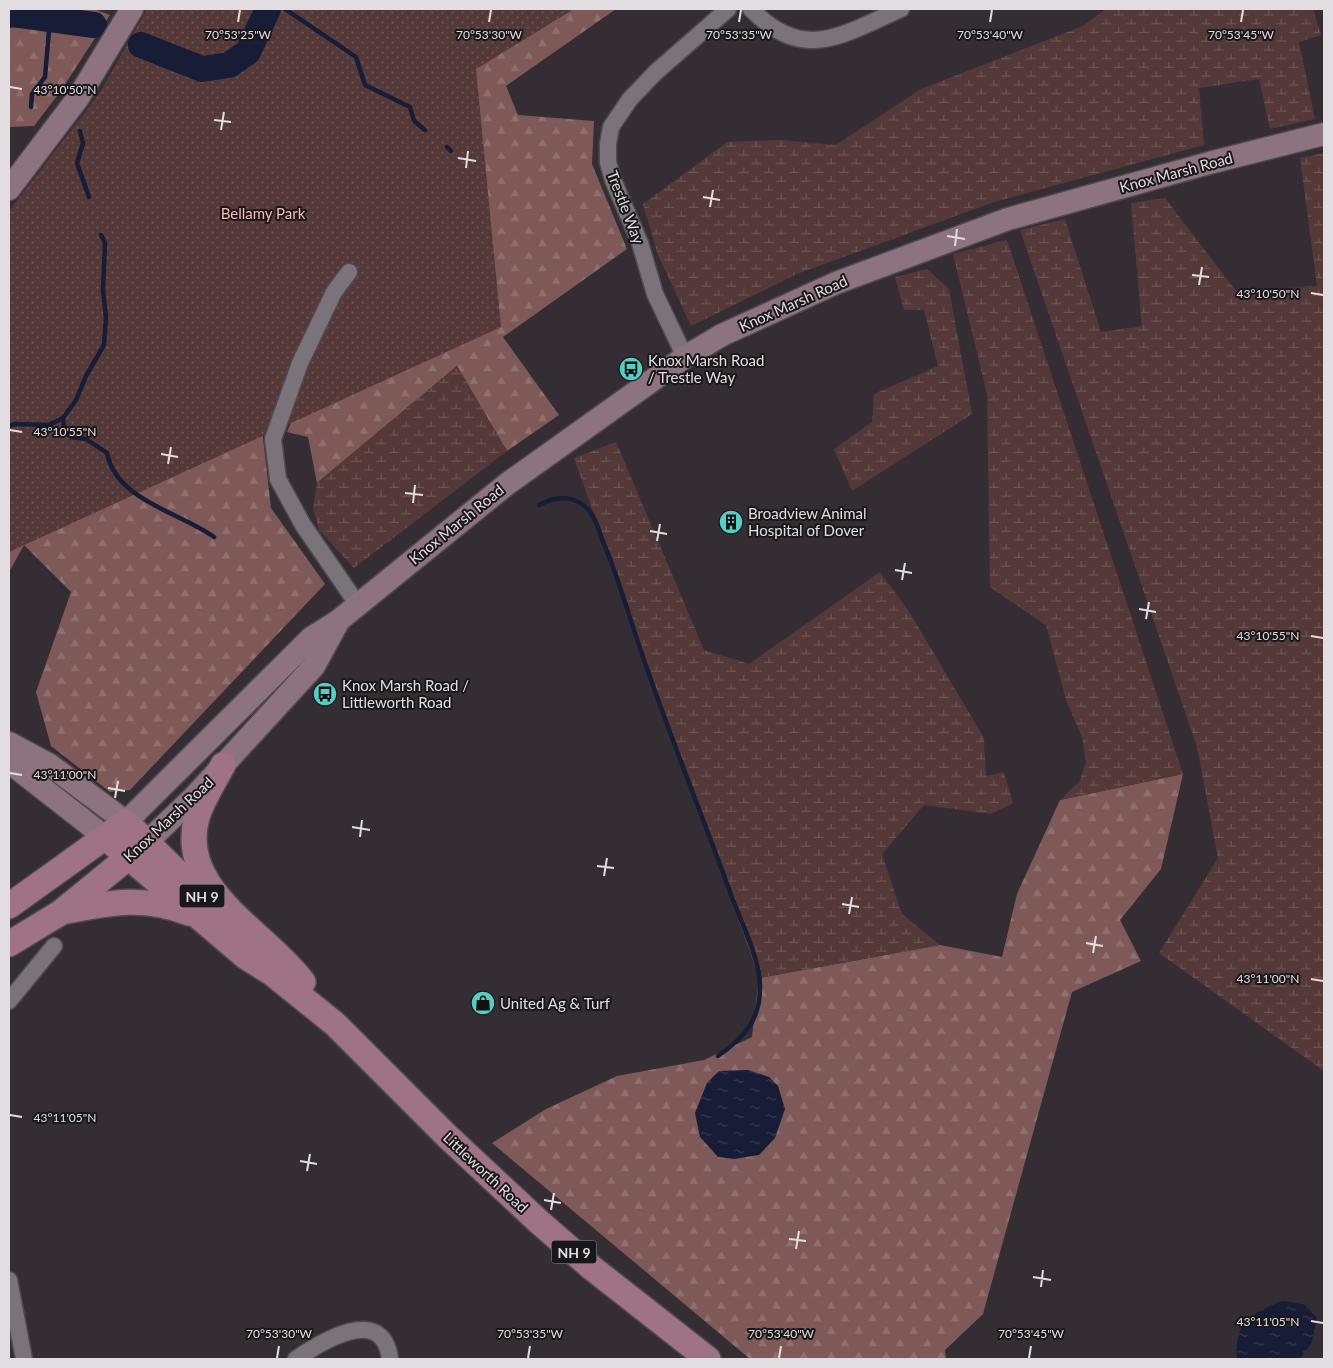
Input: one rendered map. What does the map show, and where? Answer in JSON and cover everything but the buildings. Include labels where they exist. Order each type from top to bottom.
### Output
[{"type":"main road","points":[[9,189],[78,98],[132,9]]},
{"type":"main road","name":"Knox Marsh Road","points":[[9,906],[126,822],[220,731],[277,670],[311,638],[338,621],[507,484],[685,357],[722,335],[836,282],[973,231],[1101,192],[1324,134]]},
{"type":"main road","name":"Knox Marsh Road","points":[[9,944],[60,913],[139,849],[223,765],[314,666],[338,621]]},
{"type":"main road","points":[[9,743],[50,765],[107,805],[126,822]]},
{"type":"main road","points":[[9,762],[106,836]]},
{"type":"main road","points":[[223,765],[204,799],[194,829],[193,848],[200,870],[209,885],[234,913],[297,974],[335,1024]]},
{"type":"main road","name":"Littleworth Road","points":[[126,822],[139,849],[200,917],[246,957],[273,974],[335,1024],[447,1136],[538,1221],[592,1268],[708,1359]]},
{"type":"main road","name":"Littleworth Road","points":[[106,836],[139,849],[240,935],[273,974]]},
{"type":"main road","name":"NH 9","points":[[60,913],[111,902],[135,902],[158,903],[200,917]]},
{"type":"street","name":"Trestle Way","points":[[685,357],[654,294],[640,243],[613,180],[608,162],[608,144],[611,127],[630,99],[656,72],[728,9]]},
{"type":"street","points":[[751,9],[769,26],[796,39],[812,41],[846,34],[901,9]]},
{"type":"street","points":[[349,272],[334,292],[300,363],[273,439],[278,479],[303,525],[358,605]]},
{"type":"street","points":[[9,1001],[54,946]]},
{"type":"street","points":[[9,1280],[24,1359]]},
{"type":"street","points":[[296,1359],[324,1340],[344,1332],[363,1330],[382,1338],[390,1359]]},
{"type":"green space","points":[[9,9],[94,9],[110,15],[60,92],[34,126],[9,127]]},
{"type":"green space","name":"Bellamy Park","points":[[147,9],[574,9],[476,69],[501,327],[9,552],[9,211],[99,94]]},
{"type":"green space","points":[[537,9],[616,9],[506,86],[518,115],[594,121],[592,164],[627,249],[503,337],[559,415],[507,451],[457,366],[317,483],[308,437],[287,432],[351,281],[494,37]]},
{"type":"green space","points":[[1106,9],[1313,9],[1321,35],[1299,42],[1315,119],[1270,129],[1259,79],[1199,88],[1204,145],[994,202],[797,274],[691,326],[658,255],[643,204],[727,142],[779,140],[836,145],[921,89],[1083,26]]},
{"type":"green space","points":[[1324,153],[1324,1071],[1159,953],[1218,858],[1197,747],[1020,230],[1065,219],[1101,332],[1142,326],[1131,203],[1165,198],[1236,291],[1317,286],[1300,158]]},
{"type":"green space","points":[[9,212],[262,430],[271,508],[325,584],[130,790],[110,792],[51,746],[36,692],[71,592],[24,545],[9,572]]},
{"type":"green space","points":[[1007,240],[1183,774],[1060,800],[1079,782],[1086,763],[1082,737],[1066,700],[1046,625],[990,587],[987,394],[953,254]]},
{"type":"green space","points":[[927,269],[949,289],[972,414],[852,491],[834,449],[872,422],[874,394],[938,366],[924,310],[904,310],[895,277]]},
{"type":"green space","points":[[457,366],[507,451],[354,568],[319,530],[313,508],[317,483]]},
{"type":"green space","points":[[616,442],[704,650],[749,664],[880,572],[910,613],[984,738],[986,776],[1004,772],[1013,803],[991,814],[924,805],[882,854],[902,914],[940,945],[759,978],[574,458]]},
{"type":"green space","points":[[1183,774],[1161,869],[1120,920],[1141,961],[1072,992],[983,1314],[945,1350],[946,1359],[750,1359],[492,1143],[546,1109],[617,1076],[704,1060],[752,1037],[759,978],[940,945],[1002,957],[1017,894],[1060,800]]},
{"type":"water","points":[[748,1070],[769,1077],[778,1086],[785,1109],[775,1138],[759,1155],[734,1159],[718,1157],[700,1137],[695,1113],[707,1083],[719,1071]]},
{"type":"water","points":[[1282,1301],[1304,1304],[1317,1318],[1312,1342],[1300,1359],[1237,1359],[1238,1336],[1246,1321],[1261,1310]]},
{"type":"waterway","points":[[141,45],[202,69],[229,65],[248,52],[268,9]]},
{"type":"waterway","points":[[285,9],[356,57],[365,85],[410,107],[414,121],[425,130]]},
{"type":"waterway","points":[[9,15],[94,25]]},
{"type":"waterway","points":[[31,107],[32,94],[45,77],[50,19]]},
{"type":"waterway","points":[[80,131],[83,143],[77,163],[89,197]]},
{"type":"waterway","points":[[447,147],[451,151]]},
{"type":"waterway","points":[[9,426],[15,424],[49,425],[63,418],[76,400],[86,376],[104,345],[106,317],[103,290],[105,243],[101,235]]},
{"type":"waterway","points":[[63,418],[65,432],[71,437],[86,439],[107,453],[113,469],[136,494],[214,537]]},
{"type":"waterway","points":[[539,505],[552,499],[566,498],[585,506],[596,521],[663,714],[757,963],[760,985],[758,1008],[743,1034],[718,1056]]},
{"type":"place","name":"Knox Marsh Road / Trestle Way","points":[[631,369]]},
{"type":"place","name":"Broadview Animal Hospital of Dover","points":[[731,522]]},
{"type":"place","name":"Knox Marsh Road / Littleworth Road","points":[[325,694]]},
{"type":"place","name":"United Ag & Turf","points":[[483,1003]]}]
